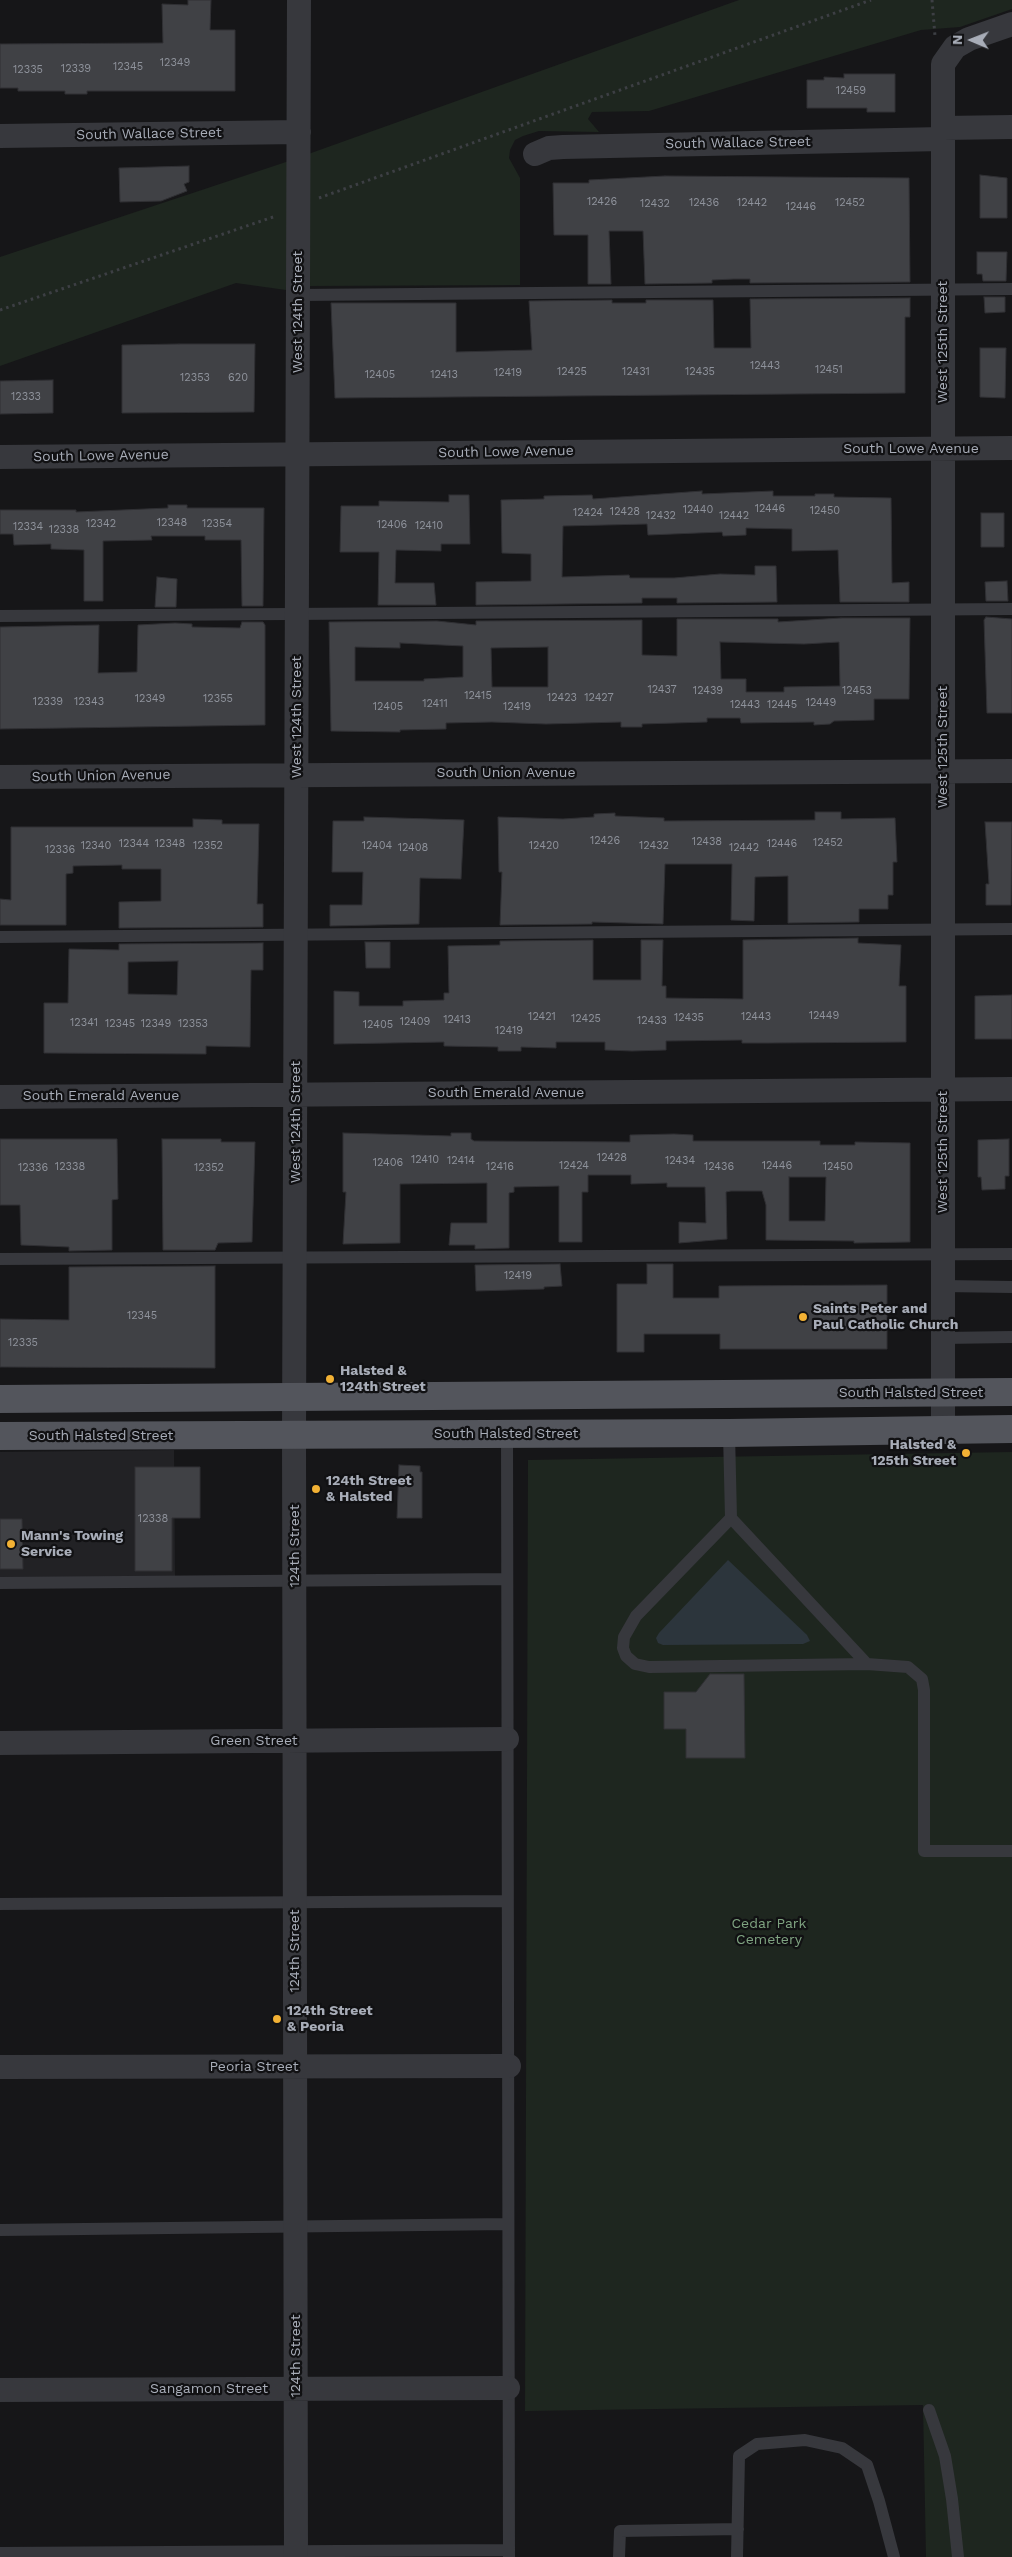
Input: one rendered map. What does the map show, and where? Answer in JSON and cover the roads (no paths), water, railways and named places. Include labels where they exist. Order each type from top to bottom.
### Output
[{"type":"main road","name":"South Halsted Street","points":[[0,1399],[1012,1392]]},
{"type":"main road","name":"South Halsted Street","points":[[0,1436],[729,1433],[1012,1429]]},
{"type":"street","name":"West 124th Street","points":[[294,1435],[299,0]]},
{"type":"street","name":"West 125th Street","points":[[943,1430],[943,64],[955,47],[969,39],[1012,24]]},
{"type":"street","name":"South Wallace Street","points":[[535,154],[549,148],[563,147],[942,133],[1012,127]]},
{"type":"street","name":"South Wallace Street","points":[[0,136],[299,132]]},
{"type":"street","name":"South Lowe Avenue","points":[[0,457],[1012,448]]},
{"type":"street","name":"South Union Avenue","points":[[0,777],[1012,771]]},
{"type":"street","name":"South Emerald Avenue","points":[[0,1097],[1012,1089]]},
{"type":"street","name":"124th Street","points":[[294,1435],[296,2554]]},
{"type":"street","name":"Green Street","points":[[0,1743],[507,1739]]},
{"type":"street","name":"Peoria Street","points":[[0,2067],[509,2066]]},
{"type":"street","name":"Sangamon Street","points":[[0,2390],[508,2388]]},
{"type":"lane","points":[[298,296],[1012,289]]},
{"type":"lane","points":[[0,616],[1012,609]]},
{"type":"lane","points":[[0,937],[1012,929]]},
{"type":"lane","points":[[0,1259],[1012,1254]]},
{"type":"lane","points":[[943,1286],[1012,1287]]},
{"type":"lane","points":[[943,1338],[1012,1338]]},
{"type":"lane","points":[[729,1433],[731,1518],[867,1664]]},
{"type":"lane","points":[[0,2553],[508,2554],[507,1434]]},
{"type":"lane","points":[[731,1518],[636,1616],[624,1637],[623,1648],[626,1656],[635,1664],[649,1667],[867,1664],[908,1667],[922,1679],[924,1690],[924,1851],[1012,1851]]},
{"type":"lane","points":[[0,1582],[507,1579]]},
{"type":"lane","points":[[0,1904],[507,1901]]},
{"type":"lane","points":[[0,2230],[508,2224]]},
{"type":"lane","points":[[929,2410],[945,2456],[958,2557]]},
{"type":"lane","points":[[737,2557],[739,2456],[757,2444],[805,2440],[842,2448],[867,2465],[880,2501],[894,2557]]},
{"type":"lane","points":[[619,2557],[620,2531],[738,2530]]},
{"type":"place","name":"Saints Peter and Paul Catholic Church","points":[[803,1317]]},
{"type":"place","name":"Halsted & 124th Street","points":[[330,1379]]},
{"type":"place","name":"Halsted & 125th Street","points":[[966,1453]]},
{"type":"place","name":"124th Street & Halsted","points":[[316,1489]]},
{"type":"place","name":"Mann's Towing Service","points":[[11,1544]]},
{"type":"place","name":"124th Street & Peoria","points":[[277,2019]]},
{"type":"park label","name":"Cedar Park Cemetery","points":[[769,1932]]}]
